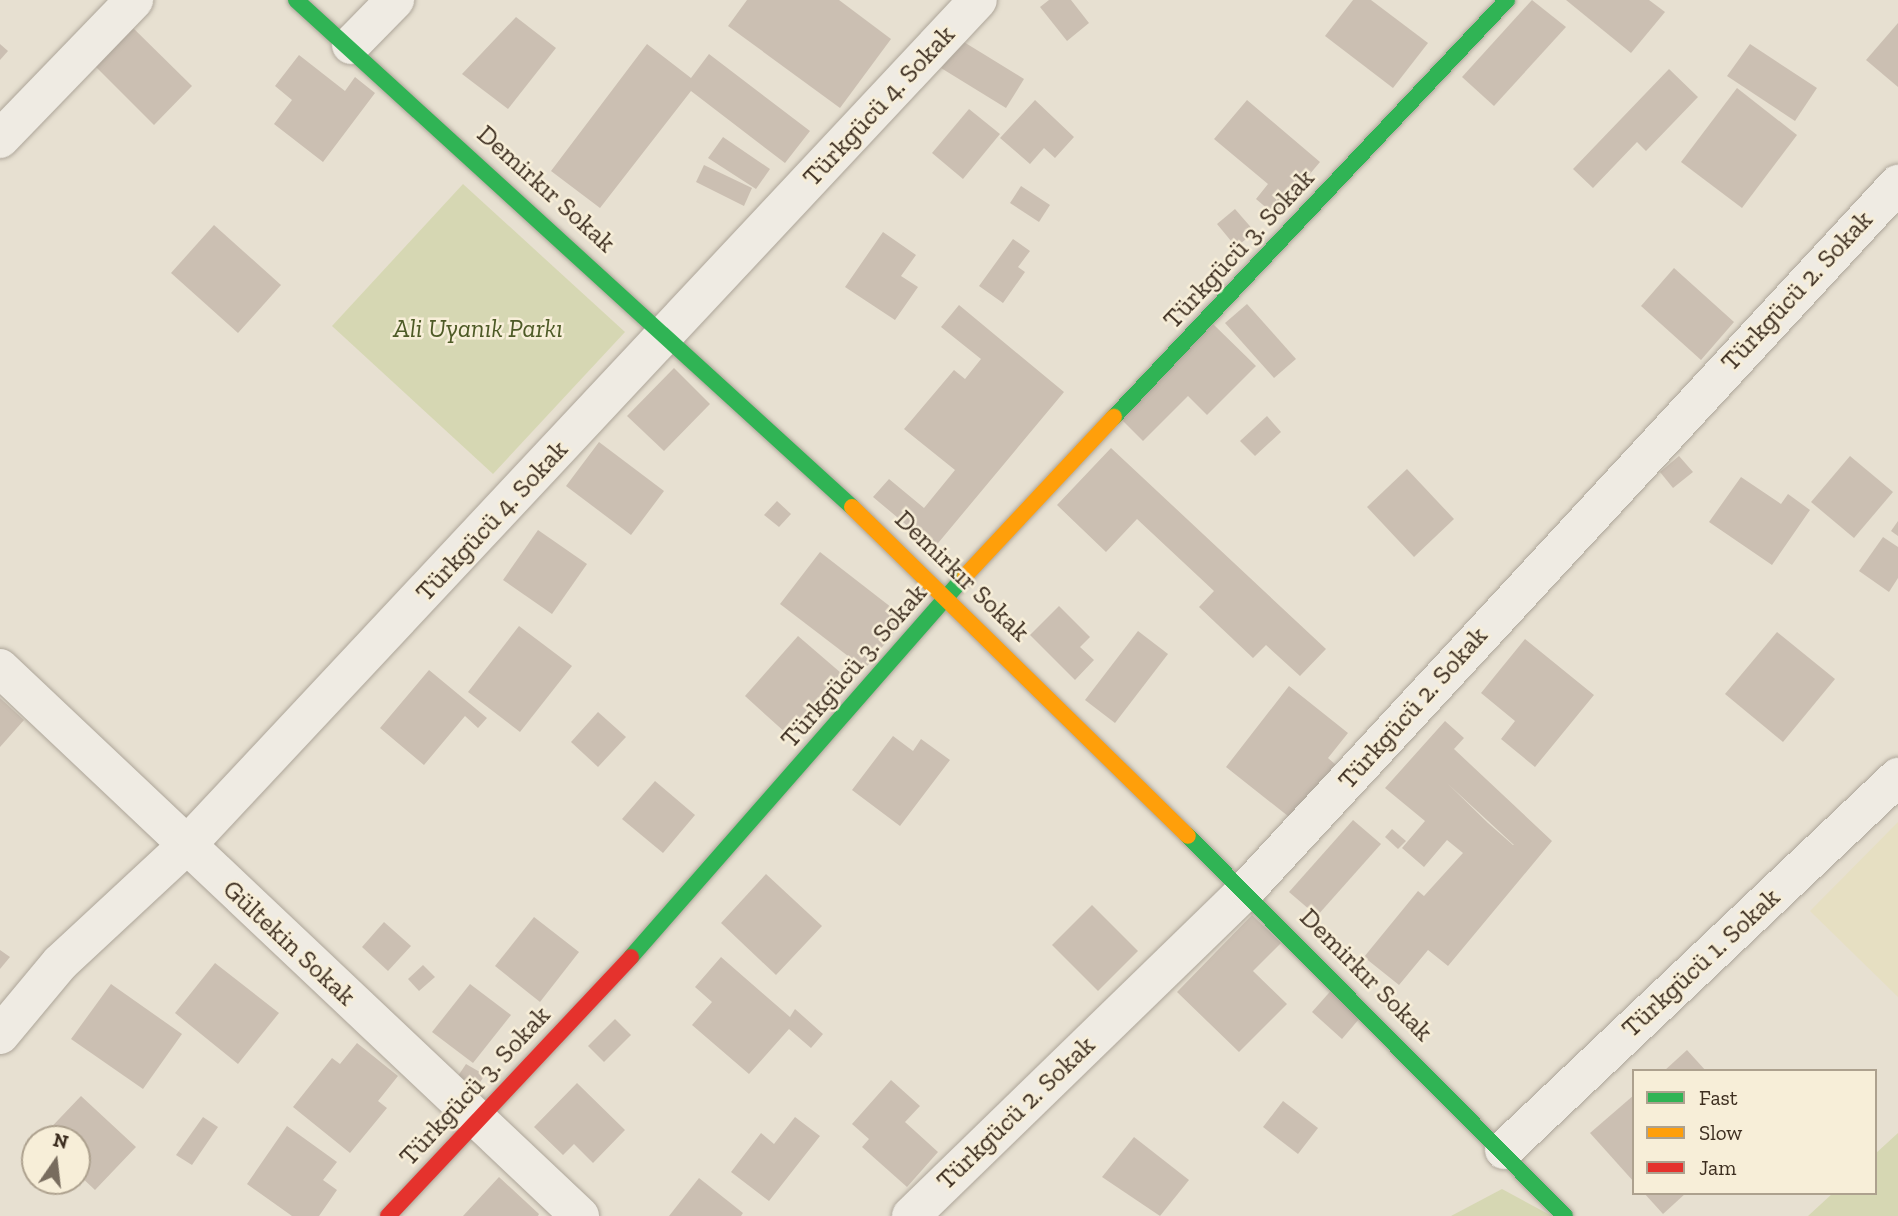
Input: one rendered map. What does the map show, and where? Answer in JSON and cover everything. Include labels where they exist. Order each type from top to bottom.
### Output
[{"type":"street","points":[[0,139],[134,0]]},
{"type":"street","name":"Demirkır Sokak","points":[[296,0],[351,45],[668,333],[948,594],[1247,889],[1504,1150],[1565,1216]]},
{"type":"street","points":[[351,45],[395,0]]},
{"type":"street","name":"Türkgücü 4. Sokak","points":[[0,1035],[60,963],[185,847],[978,0]]},
{"type":"street","name":"Türkgücü 3. Sokak","points":[[388,1216],[476,1116],[680,905],[948,594],[1507,0]]},
{"type":"street","name":"Türkgücü 2. Sokak","points":[[911,1216],[1247,889],[1898,184]]},
{"type":"street","name":"Gültekin Sokak","points":[[0,668],[185,847],[580,1216]]},
{"type":"street","name":"Türkgücü 1. Sokak","points":[[1504,1150],[1898,777]]},
{"type":"shaded area","points":[[1898,822],[1898,997],[1810,911]]},
{"type":"green space","name":"Ali Uyanık Parkı","points":[[463,184],[625,332],[493,474],[332,326]]},
{"type":"green space","points":[[1898,1133],[1898,1216],[1808,1216],[1831,1195],[1877,1195],[1877,1152]]},
{"type":"green space","points":[[1502,1189],[1552,1216],[1451,1216]]},
{"type":"building","points":[[747,0],[839,0],[891,39],[840,108],[728,26]]},
{"type":"building","points":[[1049,0],[1071,0],[1089,23],[1067,41],[1040,7]]},
{"type":"building","points":[[1353,0],[1371,0],[1428,43],[1393,88],[1325,36]]},
{"type":"building","points":[[1532,0],[1566,27],[1494,106],[1462,77]]},
{"type":"building","points":[[1566,0],[1649,0],[1665,12],[1631,53]]},
{"type":"building","points":[[516,17],[556,48],[508,109],[462,74]]},
{"type":"building","points":[[1898,23],[1898,87],[1866,60]]},
{"type":"building","points":[[129,24],[192,86],[154,125],[91,62]]},
{"type":"building","points":[[959,39],[1024,79],[1006,108],[941,68]]},
{"type":"building","points":[[0,44],[8,51],[0,60]]},
{"type":"building","points":[[647,44],[691,78],[709,54],[810,131],[785,163],[691,91],[600,208],[551,171]]},
{"type":"building","points":[[1750,44],[1817,88],[1795,121],[1727,76]]},
{"type":"building","points":[[299,55],[345,91],[355,77],[375,93],[323,162],[274,124],[292,100],[275,86]]},
{"type":"building","points":[[1669,69],[1698,97],[1646,151],[1637,142],[1593,188],[1573,169]]},
{"type":"building","points":[[1737,88],[1797,135],[1742,208],[1681,162]]},
{"type":"building","points":[[1035,100],[1074,137],[1055,158],[1044,148],[1030,164],[1000,138]]},
{"type":"building","points":[[1247,100],[1320,162],[1275,215],[1256,199],[1268,184],[1214,139]]},
{"type":"building","points":[[969,109],[1000,134],[963,179],[932,153]]},
{"type":"building","points":[[723,137],[770,169],[756,189],[708,158]]},
{"type":"building","points":[[704,165],[752,188],[744,206],[696,182]]},
{"type":"building","points":[[1021,186],[1050,205],[1039,222],[1010,203]]},
{"type":"building","points":[[1235,209],[1255,232],[1236,247],[1217,224]]},
{"type":"building","points":[[214,225],[281,285],[238,333],[171,273]]},
{"type":"building","points":[[883,232],[916,255],[901,276],[918,287],[895,320],[845,287]]},
{"type":"building","points":[[1013,239],[1030,251],[1018,267],[1025,272],[1003,303],[979,286]]},
{"type":"building","points":[[1674,268],[1734,322],[1701,360],[1641,306]]},
{"type":"building","points":[[1247,304],[1296,359],[1274,378],[1225,323]]},
{"type":"building","points":[[959,305],[1064,392],[934,548],[873,497],[889,479],[924,508],[955,470],[904,429],[954,370],[965,379],[981,359],[941,327]]},
{"type":"building","points":[[1213,324],[1256,366],[1207,415],[1188,396],[1143,441],[1119,417]]},
{"type":"building","points":[[674,368],[710,404],[664,451],[627,416]]},
{"type":"building","points":[[1267,416],[1281,432],[1255,456],[1240,441]]},
{"type":"building","points":[[599,442],[664,491],[631,535],[566,486]]},
{"type":"building","points":[[1111,448],[1326,649],[1300,676],[1266,645],[1253,658],[1199,607],[1214,591],[1137,519],[1106,552],[1057,505]]},
{"type":"building","points":[[1679,456],[1693,472],[1673,488],[1660,472]]},
{"type":"building","points":[[1850,456],[1893,492],[1854,538],[1811,502]]},
{"type":"building","points":[[1407,469],[1454,519],[1414,557],[1367,507]]},
{"type":"building","points":[[1741,477],[1781,504],[1788,494],[1810,510],[1772,565],[1709,522]]},
{"type":"building","points":[[777,501],[791,514],[779,527],[764,515]]},
{"type":"building","points":[[1898,521],[1898,536],[1891,531]]},
{"type":"building","points":[[538,530],[587,564],[552,614],[503,580]]},
{"type":"building","points":[[1883,537],[1898,547],[1898,578],[1889,592],[1859,571]]},
{"type":"building","points":[[820,552],[905,618],[865,669],[780,604]]},
{"type":"building","points":[[1059,606],[1090,637],[1080,647],[1094,660],[1075,680],[1030,635]]},
{"type":"building","points":[[519,626],[572,666],[520,732],[468,692]]},
{"type":"building","points":[[1138,631],[1168,654],[1115,723],[1085,700]]},
{"type":"building","points":[[1777,632],[1835,679],[1783,742],[1725,694]]},
{"type":"building","points":[[798,636],[841,673],[787,734],[745,696]]},
{"type":"building","points":[[1525,639],[1594,695],[1535,767],[1501,739],[1515,721],[1481,693]]},
{"type":"building","points":[[429,670],[487,718],[478,728],[465,716],[424,765],[380,728]]},
{"type":"building","points":[[1289,686],[1348,733],[1328,758],[1336,765],[1293,820],[1226,767]]},
{"type":"building","points":[[0,698],[24,720],[0,747]]},
{"type":"building","points":[[598,712],[626,737],[598,767],[571,742]]},
{"type":"building","points":[[1445,721],[1464,738],[1454,749],[1552,841],[1448,966],[1428,950],[1399,985],[1364,957],[1418,891],[1424,896],[1463,853],[1447,840],[1424,867],[1402,848],[1425,821],[1385,788]],"holes":[[[1448,784],[1514,845],[1488,823]]]},
{"type":"building","points":[[893,736],[913,751],[921,739],[950,760],[900,826],[852,790]]},
{"type":"building","points":[[655,781],[695,815],[663,853],[622,819]]},
{"type":"building","points":[[1353,820],[1381,844],[1317,916],[1289,892]]},
{"type":"building","points":[[1392,829],[1406,841],[1398,849],[1385,837]]},
{"type":"building","points":[[766,874],[822,926],[776,975],[721,923]]},
{"type":"building","points":[[1092,905],[1138,951],[1098,991],[1052,945]]},
{"type":"building","points":[[1252,915],[1281,943],[1253,971],[1287,1004],[1239,1052],[1177,992]]},
{"type":"building","points":[[534,917],[579,952],[540,1002],[495,966]]},
{"type":"building","points":[[384,922],[411,946],[388,971],[362,947]]},
{"type":"building","points":[[0,950],[10,957],[0,969]]},
{"type":"building","points":[[721,957],[790,1017],[795,1009],[823,1034],[811,1048],[789,1029],[749,1074],[692,1025],[712,1002],[695,987]]},
{"type":"building","points":[[215,963],[279,1013],[238,1064],[175,1013]]},
{"type":"building","points":[[423,965],[435,977],[419,991],[408,979]]},
{"type":"building","points":[[111,984],[182,1034],[143,1089],[71,1039]]},
{"type":"building","points":[[470,984],[511,1015],[473,1063],[432,1032]]},
{"type":"building","points":[[1335,986],[1365,1012],[1342,1039],[1312,1012]]},
{"type":"building","points":[[615,1019],[631,1035],[604,1062],[588,1046]]},
{"type":"building","points":[[357,1043],[398,1076],[378,1101],[387,1108],[350,1153],[293,1107],[332,1058],[340,1064]]},
{"type":"building","points":[[1687,1050],[1704,1069],[1666,1069]]},
{"type":"building","points":[[466,1064],[485,1075],[472,1094],[454,1082]]},
{"type":"building","points":[[891,1080],[920,1106],[905,1122],[938,1152],[907,1187],[862,1147],[869,1139],[852,1124]]},
{"type":"building","points":[[577,1083],[625,1130],[593,1163],[574,1144],[563,1155],[534,1127]]},
{"type":"building","points":[[81,1096],[136,1147],[95,1190],[91,1186],[91,1125],[53,1125]]},
{"type":"building","points":[[1632,1097],[1632,1180],[1590,1133]]},
{"type":"building","points":[[1283,1101],[1318,1128],[1298,1154],[1263,1127]]},
{"type":"building","points":[[203,1117],[218,1127],[192,1165],[176,1155]]},
{"type":"building","points":[[795,1117],[820,1136],[769,1201],[731,1172],[761,1133],[774,1144]]},
{"type":"building","points":[[287,1126],[337,1162],[323,1180],[337,1190],[319,1216],[292,1216],[247,1184]]},
{"type":"building","points":[[1134,1137],[1189,1180],[1160,1216],[1102,1177]]},
{"type":"building","points":[[499,1177],[539,1214],[538,1216],[463,1216]]},
{"type":"building","points":[[699,1178],[743,1213],[741,1216],[669,1216]]},
{"type":"building","points":[[1646,1195],[1684,1195],[1663,1214]]},
{"type":"traffic: fast","points":[[296,0],[852,507]]},
{"type":"traffic: fast","points":[[1114,417],[1507,0]]},
{"type":"traffic: fast","points":[[631,957],[965,576]]},
{"type":"traffic: fast","points":[[1188,836],[1565,1216]]},
{"type":"traffic: slow","points":[[965,576],[1114,417]]},
{"type":"traffic: slow","points":[[852,507],[1188,836]]},
{"type":"traffic: jam","points":[[388,1216],[631,957]]}]
